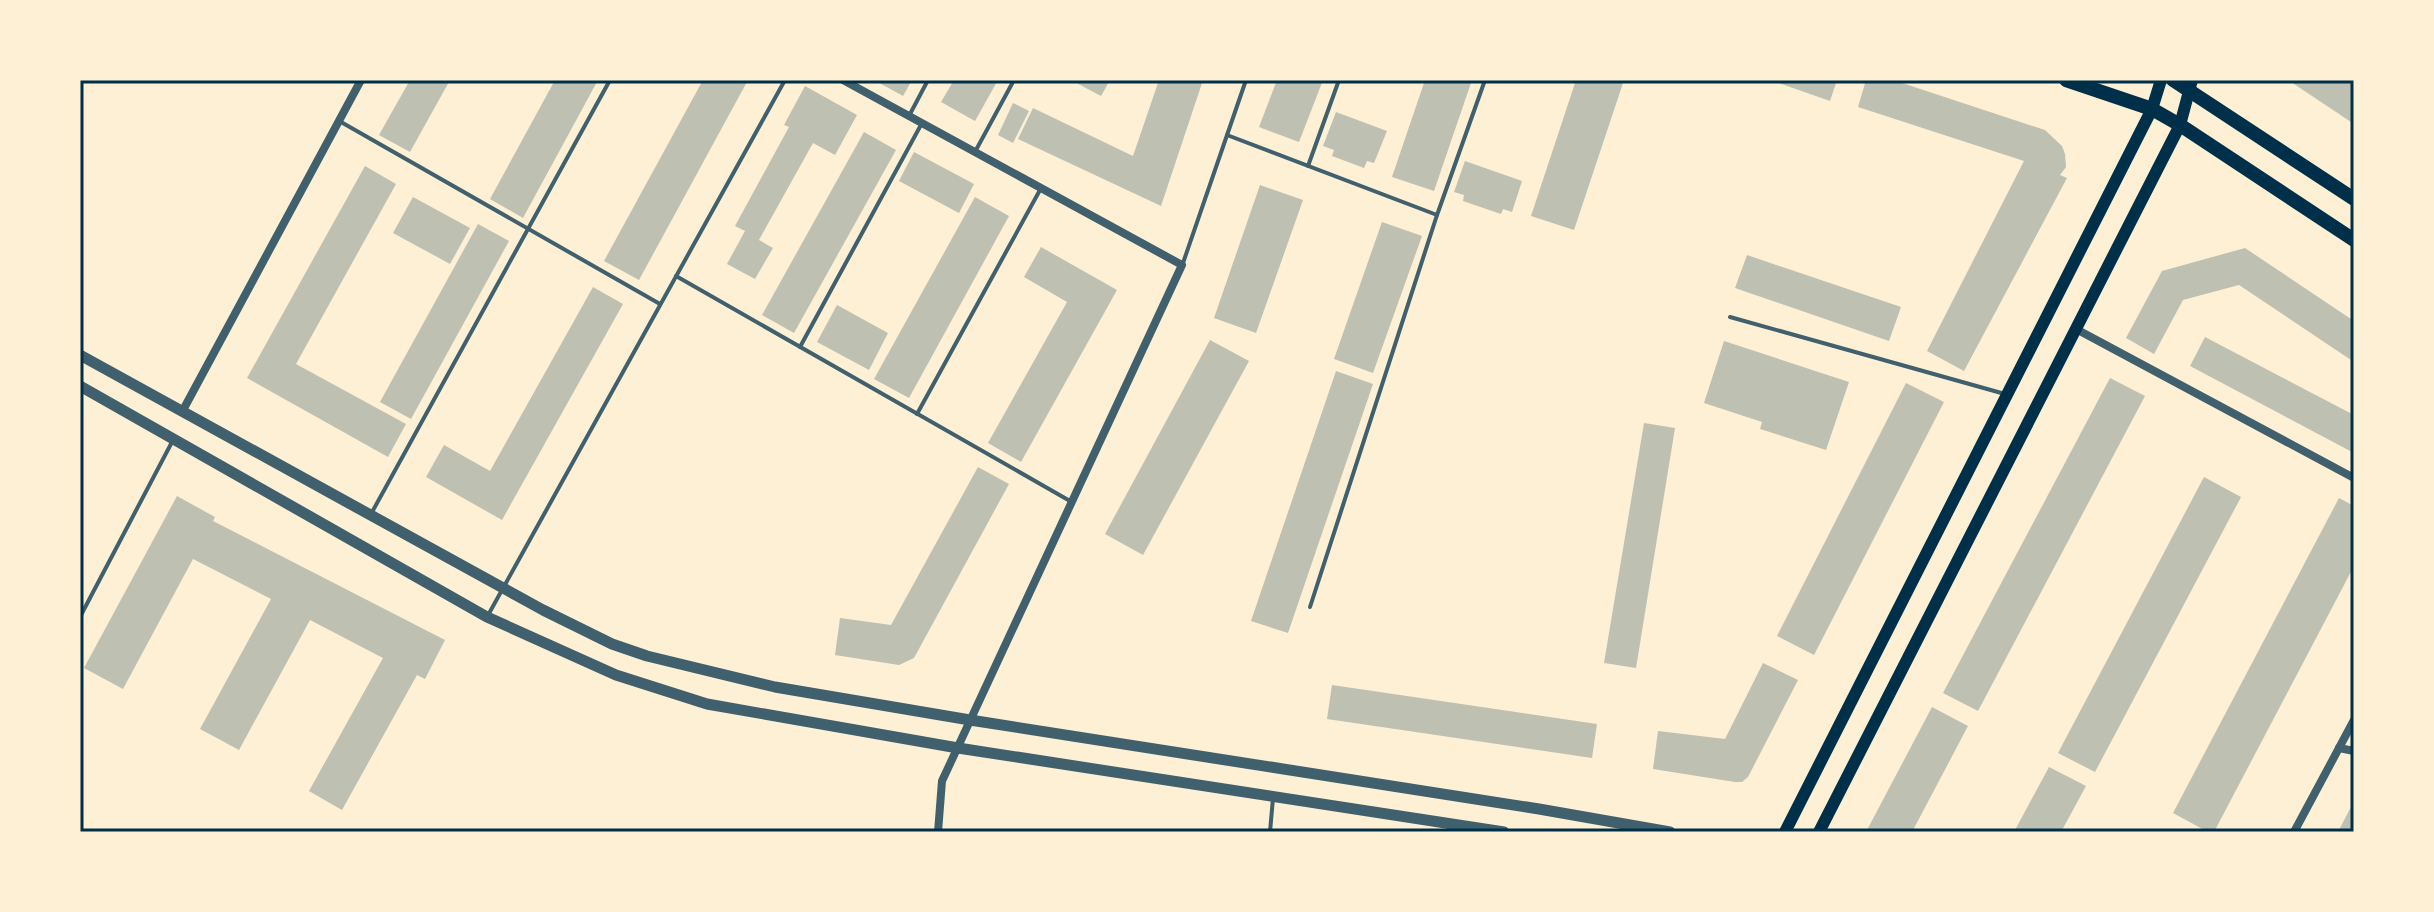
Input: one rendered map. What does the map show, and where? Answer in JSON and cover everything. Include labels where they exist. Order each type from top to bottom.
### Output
[{"type":"main road","points":[[2066,80],[2152,109],[2354,240]]},
{"type":"main road","points":[[1785,832],[2152,109],[2161,80]]},
{"type":"main road","points":[[2173,80],[2191,85],[2354,199]]},
{"type":"main road","points":[[1819,832],[2180,125],[2191,85]]},
{"type":"street","points":[[182,412],[361,80]]},
{"type":"street","points":[[843,80],[1182,265],[942,781],[938,832]]},
{"type":"street","points":[[2076,329],[2354,478]]},
{"type":"street","points":[[80,355],[503,589],[612,644],[647,656],[775,687],[1670,832]]},
{"type":"street","points":[[80,386],[487,617],[616,675],[707,704],[958,748],[1504,832]]},
{"type":"street","points":[[2294,832],[2354,720]]},
{"type":"street","points":[[2339,748],[2354,751]]},
{"type":"lane","points":[[370,516],[610,80]]},
{"type":"lane","points":[[487,617],[785,80]]},
{"type":"lane","points":[[909,116],[928,80]]},
{"type":"lane","points":[[975,152],[1014,80]]},
{"type":"lane","points":[[1182,265],[1246,80]]},
{"type":"lane","points":[[1308,166],[1339,80]]},
{"type":"lane","points":[[1310,607],[1437,215],[1485,80]]},
{"type":"lane","points":[[339,121],[660,304]]},
{"type":"lane","points":[[800,347],[922,123]]},
{"type":"lane","points":[[1227,135],[1437,215]]},
{"type":"lane","points":[[917,414],[1041,188]]},
{"type":"lane","points":[[676,276],[1072,502]]},
{"type":"lane","points":[[1730,317],[2007,395]]},
{"type":"lane","points":[[80,617],[173,440]]},
{"type":"lane","points":[[1270,832],[1273,795]]},
{"type":"building","points":[[410,80],[450,80],[410,152],[379,135]]},
{"type":"building","points":[[555,80],[598,80],[523,218],[490,199]]},
{"type":"building","points":[[703,80],[748,80],[639,280],[604,261]]},
{"type":"building","points":[[874,80],[912,80],[903,96]]},
{"type":"building","points":[[954,80],[998,80],[975,121],[941,102]]},
{"type":"building","points":[[1071,80],[1110,80],[1101,96]]},
{"type":"building","points":[[1159,80],[1203,80],[1161,206],[1018,139],[1033,108],[1133,156]]},
{"type":"building","points":[[1277,80],[1323,80],[1299,142],[1259,127]]},
{"type":"building","points":[[1425,80],[1472,80],[1434,191],[1392,177]]},
{"type":"building","points":[[1576,80],[1624,80],[1574,230],[1531,216]]},
{"type":"building","points":[[1770,80],[1837,80],[1830,101]]},
{"type":"building","points":[[1866,80],[1893,80],[2045,130],[2062,146],[2065,154],[2066,167],[2060,175],[2067,178],[1964,371],[1927,351],[2024,161],[1858,107]]},
{"type":"building","points":[[2288,80],[2354,80],[2354,124]]},
{"type":"building","points":[[805,86],[857,115],[835,155],[813,143],[759,240],[773,248],[755,279],[727,264],[745,231],[735,226],[789,127],[784,125]]},
{"type":"building","points":[[1013,103],[1029,111],[1013,143],[998,135]]},
{"type":"building","points":[[1336,112],[1387,131],[1374,163],[1367,161],[1364,168],[1332,156],[1334,150],[1323,146]]},
{"type":"building","points":[[864,132],[896,150],[794,333],[762,315]]},
{"type":"building","points":[[914,152],[974,184],[959,213],[899,181]]},
{"type":"building","points":[[1465,161],[1522,181],[1512,212],[1503,209],[1501,214],[1463,201],[1464,195],[1454,192]]},
{"type":"building","points":[[365,166],[396,184],[296,364],[406,424],[388,457],[247,378]]},
{"type":"building","points":[[1260,185],[1303,200],[1256,333],[1214,318]]},
{"type":"building","points":[[413,197],[470,228],[450,264],[393,233]]},
{"type":"building","points":[[975,197],[1009,216],[909,398],[874,379]]},
{"type":"building","points":[[1382,222],[1422,236],[1373,373],[1334,359]]},
{"type":"building","points":[[478,224],[509,241],[411,419],[380,402]]},
{"type":"building","points":[[1041,247],[1117,290],[1021,462],[988,443],[1067,302],[1024,277]]},
{"type":"building","points":[[2245,248],[2354,321],[2354,362],[2239,285],[2183,300],[2154,354],[2126,338],[2162,271]]},
{"type":"building","points":[[1747,255],[1901,307],[1889,341],[1735,288]]},
{"type":"building","points":[[593,287],[623,304],[502,520],[426,477],[444,445],[490,471]]},
{"type":"building","points":[[837,305],[888,333],[869,370],[817,342]]},
{"type":"building","points":[[2205,337],[2354,415],[2354,453],[2190,366]]},
{"type":"building","points":[[1210,340],[1249,361],[1143,555],[1105,534]]},
{"type":"building","points":[[1724,341],[1849,382],[1826,450],[1760,429],[1762,422],[1704,403]]},
{"type":"building","points":[[1336,371],[1373,384],[1288,633],[1251,621]]},
{"type":"building","points":[[2110,378],[2145,396],[1978,711],[1943,693]]},
{"type":"building","points":[[1906,383],[1944,402],[1814,655],[1777,636]]},
{"type":"building","points":[[1644,423],[1675,428],[1636,668],[1604,663]]},
{"type":"building","points":[[978,467],[1009,484],[914,658],[899,665],[835,655],[840,618],[891,625]]},
{"type":"building","points":[[2204,477],[2241,497],[2095,772],[2058,753]]},
{"type":"building","points":[[177,496],[215,517],[213,521],[445,640],[425,679],[417,675],[342,810],[309,791],[383,658],[310,620],[239,750],[200,729],[271,599],[193,559],[123,689],[84,668]]},
{"type":"building","points":[[2339,498],[2354,506],[2354,566],[2214,832],[2208,832],[2173,813]]},
{"type":"building","points":[[1763,663],[1798,680],[1748,777],[1742,782],[1735,782],[1653,769],[1658,731],[1725,739]]},
{"type":"building","points":[[1332,685],[1597,724],[1592,758],[1327,719]]},
{"type":"building","points":[[1932,707],[1968,726],[1912,832],[1866,832]]},
{"type":"building","points":[[2049,767],[2086,786],[2061,832],[2014,832]]},
{"type":"building","points":[[2354,801],[2354,832],[2338,832]]}]
